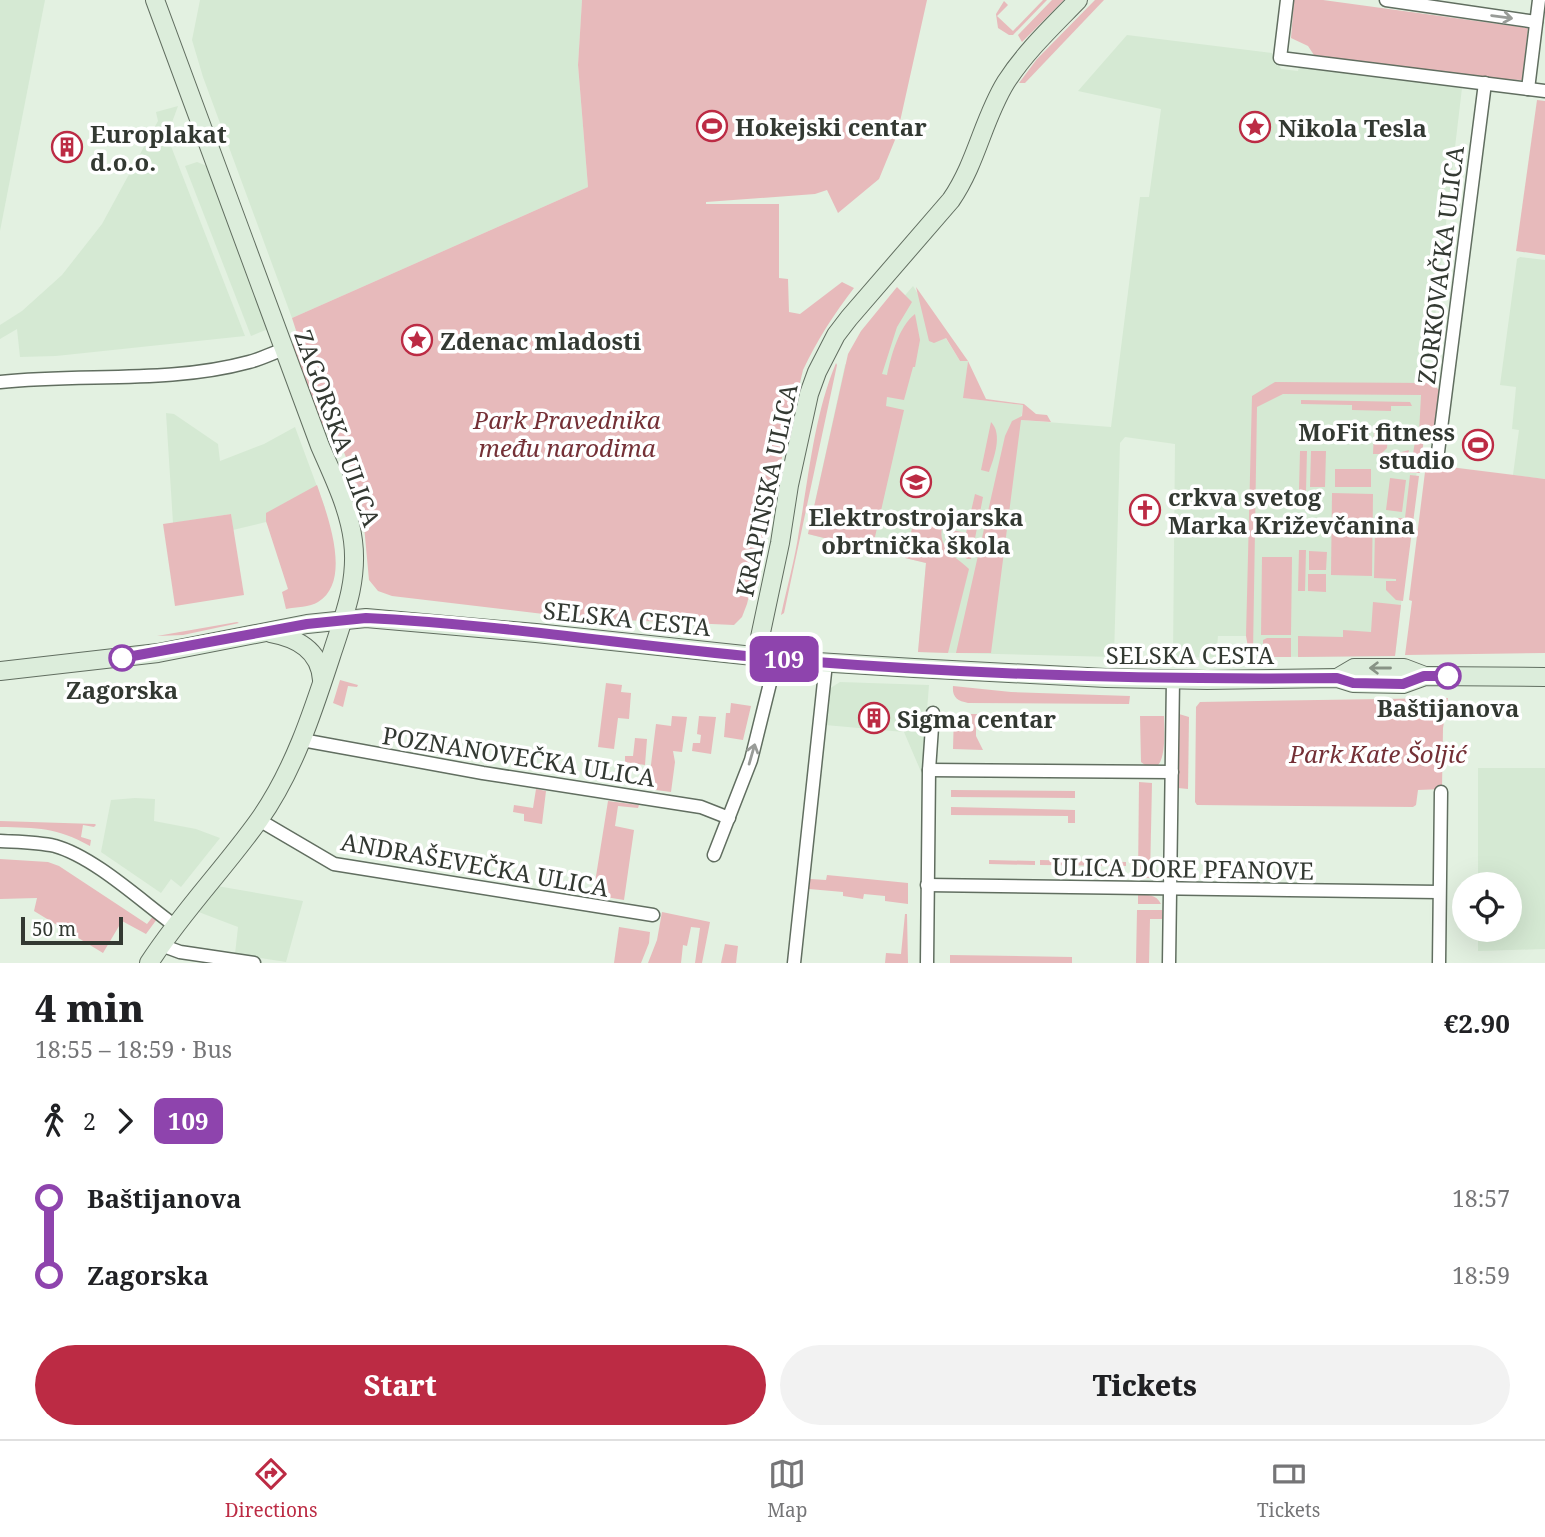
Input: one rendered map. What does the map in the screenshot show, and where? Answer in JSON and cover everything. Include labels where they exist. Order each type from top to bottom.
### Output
[{"type":"street","name":"ZAGORSKA ULICA","points":[[149,963],[174,925],[259,820],[275,795],[302,740],[322,684],[343,619],[354,571],[350,524],[155,0]]},
{"type":"street","name":"KRAPINSKA ULICA","points":[[756,656],[806,407],[822,362],[849,317],[951,200],[965,178],[1006,83],[1026,56],[1078,0]]},
{"type":"street","points":[[1287,0],[1280,58],[1545,91]]},
{"type":"street","points":[[1386,0],[1536,22]]},
{"type":"street","points":[[1528,89],[1539,0]]},
{"type":"street","name":"ZORKOVAČKA ULICA","points":[[1438,452],[1485,83]]},
{"type":"street","points":[[0,382],[193,371],[249,362],[284,349]]},
{"type":"street","name":"SELSKA CESTA","points":[[0,671],[158,653],[260,632],[343,619],[414,621],[776,659],[994,673],[1173,679],[1337,678],[1353,683],[1403,684],[1424,676],[1545,677]]},
{"type":"street","points":[[260,632],[288,637],[307,647],[318,662],[322,684]]},
{"type":"street","points":[[714,855],[751,760],[776,659]]},
{"type":"street","points":[[794,963],[826,663]]},
{"type":"street","points":[[1169,963],[1173,679]]},
{"type":"street","points":[[927,963],[929,769],[933,713]]},
{"type":"street","name":"POZNANOVEČKA ULICA","points":[[302,740],[483,773],[701,807],[729,818]]},
{"type":"street","points":[[929,769],[1172,772]]},
{"type":"street","points":[[1439,963],[1441,792]]},
{"type":"street","name":"ANDRAŠEVEČKA ULICA","points":[[259,820],[334,864],[653,915]]},
{"type":"street","points":[[0,841],[45,844],[70,852],[87,861],[174,925]]},
{"type":"street","name":"ULICA DORE PFANOVE","points":[[927,886],[1439,892]]},
{"type":"street","points":[[160,945],[180,952],[254,963]]},
{"type":"shaded area","points":[[0,0],[45,0],[0,231]]},
{"type":"shaded area","points":[[200,0],[582,0],[578,65],[588,187],[292,318],[203,77],[192,40]]},
{"type":"shaded area","points":[[1127,35],[1272,53],[1281,69],[1298,71],[1299,66],[1462,88],[1395,656],[1266,657],[1262,653],[1249,653],[1249,636],[1218,636],[1216,657],[1173,658],[1175,444],[1125,437],[1120,443],[1114,657],[918,652],[926,563],[808,534],[845,365],[913,286],[960,361],[968,361],[964,398],[1023,405],[1021,420],[1111,427],[1140,197],[1149,197],[1161,109],[1078,91]]},
{"type":"shaded area","points":[[178,106],[167,136],[245,336],[56,356],[20,357],[17,329],[0,339],[0,325],[22,311],[62,275],[102,224],[158,121],[156,112]]},
{"type":"shaded area","points":[[197,162],[207,166],[268,329],[251,336],[185,166]]},
{"type":"shaded area","points":[[1520,257],[1545,260],[1545,479],[1513,475],[1519,430],[1512,429],[1516,387],[1500,385],[1517,259]]},
{"type":"shaded area","points":[[166,413],[174,414],[218,444],[220,461],[264,444],[295,427],[325,508],[269,528],[266,522],[233,530],[231,514],[173,523]]},
{"type":"shaded area","points":[[840,682],[929,685],[922,774],[904,732],[825,725],[829,689]]},
{"type":"shaded area","points":[[1478,768],[1545,768],[1545,949],[1478,951],[1478,942],[1522,942],[1522,872],[1478,872]]},
{"type":"shaded area","points":[[155,799],[154,821],[196,829],[220,838],[181,887],[171,879],[161,893],[101,852],[111,800]]},
{"type":"shaded area","points":[[217,886],[303,901],[286,962],[235,954],[238,927],[196,911]]},
{"type":"green space","name":"Park Pravednika među narodima","points":[[582,0],[927,0],[897,135],[879,179],[838,213],[827,190],[815,194],[706,202],[779,204],[779,278],[788,279],[789,312],[800,314],[842,282],[854,288],[826,328],[803,370],[747,604],[742,617],[734,625],[577,618],[392,596],[378,591],[369,580],[362,504],[292,318],[588,187],[578,65]]},
{"type":"green space","points":[[1043,0],[1047,0],[1013,35],[998,28],[996,14],[1004,1],[1008,5],[997,16],[1013,31]]},
{"type":"green space","points":[[1052,0],[1064,0],[1022,42],[1018,35]]},
{"type":"green space","points":[[1095,0],[1104,0],[1025,83],[1019,83],[1037,59]]},
{"type":"green space","points":[[1294,0],[1323,0],[1528,28],[1522,80],[1492,79],[1314,55],[1308,46],[1291,38]]},
{"type":"green space","points":[[1537,100],[1545,101],[1545,255],[1516,251]]},
{"type":"green space","points":[[897,287],[912,302],[897,327],[882,374],[887,375],[900,334],[915,314],[920,340],[915,367],[904,400],[887,397],[886,406],[904,410],[872,550],[808,534],[848,354],[861,331]]},
{"type":"green space","points":[[916,287],[968,361],[960,361],[946,338],[934,343],[929,341]]},
{"type":"green space","points":[[294,343],[330,438],[316,414],[292,346]]},
{"type":"green space","points":[[968,361],[986,399],[1024,404],[1036,414],[1047,415],[1051,422],[1021,420],[991,653],[956,653],[1005,436],[1012,421],[1022,416],[1023,405],[963,398]]},
{"type":"green space","points":[[836,363],[784,613],[781,615],[817,425]]},
{"type":"green space","points":[[1275,382],[1432,383],[1440,391],[1435,434],[1424,437],[1420,473],[1410,473],[1416,435],[1419,433],[1421,395],[1283,394],[1257,407],[1253,653],[1249,653],[1246,636],[1252,396]]},
{"type":"green space","points":[[1301,400],[1410,402],[1412,406],[1391,406],[1391,411],[1352,410],[1352,405],[1301,404]]},
{"type":"green space","points":[[991,422],[995,427],[997,439],[989,472],[981,470]]},
{"type":"green space","points":[[1374,431],[1388,432],[1387,448],[1381,454],[1373,454]]},
{"type":"green space","points":[[1409,450],[1405,467],[1389,466],[1383,457]]},
{"type":"green space","points":[[1300,451],[1307,451],[1306,491],[1299,490]]},
{"type":"green space","points":[[1311,451],[1326,451],[1325,487],[1310,487]]},
{"type":"green space","points":[[1426,464],[1545,479],[1545,653],[1405,655]]},
{"type":"green space","points":[[1335,469],[1371,469],[1371,487],[1335,487]]},
{"type":"green space","points":[[1410,475],[1419,476],[1403,601],[1396,600],[1386,590],[1386,581],[1396,579],[1374,578],[1375,530],[1397,531],[1398,518],[1405,518]]},
{"type":"green space","points":[[1390,478],[1406,480],[1402,512],[1386,510]]},
{"type":"green space","points":[[317,485],[331,529],[336,563],[334,579],[328,592],[318,602],[286,609],[282,592],[288,589],[266,521],[266,513]]},
{"type":"green space","points":[[1332,493],[1373,494],[1372,576],[1331,575]]},
{"type":"green space","points":[[975,494],[983,497],[971,559],[967,559],[948,541],[947,529],[966,533]]},
{"type":"green space","points":[[231,514],[244,595],[175,606],[163,524]]},
{"type":"green space","points":[[915,516],[929,519],[929,525],[942,528],[941,535],[945,546],[969,569],[948,653],[918,652],[926,563],[905,558]]},
{"type":"green space","points":[[1299,550],[1306,550],[1305,591],[1298,591]]},
{"type":"green space","points":[[1309,551],[1327,552],[1326,570],[1309,570]]},
{"type":"green space","points":[[1262,557],[1292,557],[1291,635],[1261,635]]},
{"type":"green space","points":[[1308,574],[1326,574],[1326,592],[1308,591]]},
{"type":"green space","points":[[1373,602],[1401,605],[1395,656],[1298,657],[1298,636],[1343,637],[1343,630],[1371,632]]},
{"type":"green space","points":[[239,623],[183,635],[157,636]]},
{"type":"green space","points":[[1291,638],[1291,657],[1266,657],[1263,653],[1263,640]]},
{"type":"green space","points":[[340,680],[358,685],[348,686],[343,707],[333,703]]},
{"type":"green space","points":[[606,683],[622,685],[621,692],[631,693],[629,719],[618,718],[614,749],[598,747]]},
{"type":"green space","points":[[953,686],[1011,692],[1130,696],[1129,704],[968,703],[956,698]]},
{"type":"green space","name":"Park Kate Šoljić","points":[[1448,698],[1443,728],[1442,789],[1418,790],[1416,805],[1413,807],[1197,805],[1195,802],[1196,707],[1200,702]]},
{"type":"green space","points":[[731,703],[751,706],[743,740],[724,737],[726,713],[730,713]]},
{"type":"green space","points":[[954,714],[986,714],[976,728],[976,736],[983,750],[953,749]]},
{"type":"green space","points":[[1179,714],[1189,717],[1188,789],[1178,788]]},
{"type":"green space","points":[[672,716],[687,717],[682,752],[673,751],[675,762],[671,792],[648,789],[656,724],[671,726]]},
{"type":"green space","points":[[699,716],[716,717],[711,754],[692,751],[693,743],[700,743],[701,735],[697,734]]},
{"type":"green space","points":[[1140,716],[1164,716],[1163,752],[1161,761],[1156,766],[1150,767],[1141,762]]},
{"type":"green space","points":[[635,738],[647,739],[645,765],[625,762],[625,756],[633,756]]},
{"type":"green space","points":[[1139,782],[1152,783],[1150,878],[1138,878]]},
{"type":"green space","points":[[536,789],[546,791],[542,824],[524,821],[524,814],[513,812],[514,805],[533,808]]},
{"type":"green space","points":[[951,790],[1075,791],[1075,798],[951,797]]},
{"type":"green space","points":[[608,801],[639,805],[638,808],[618,806],[615,826],[634,830],[624,900],[593,895]]},
{"type":"green space","points":[[951,807],[1075,810],[1075,823],[1068,823],[1068,816],[951,815]]},
{"type":"green space","points":[[0,821],[96,825],[83,825],[81,837],[91,840],[90,846],[67,835],[46,830],[0,827]]},
{"type":"green space","points":[[0,859],[48,862],[59,866],[147,924],[154,915],[157,919],[146,934],[122,921],[103,953],[34,911],[37,898],[0,899]]},
{"type":"green space","points":[[989,860],[1035,861],[1035,865],[989,864]]},
{"type":"green space","points":[[1040,860],[1126,862],[1126,866],[1040,865]]},
{"type":"green space","points":[[827,875],[908,883],[908,904],[885,901],[885,896],[864,894],[863,899],[843,896],[843,892],[809,889],[810,879],[826,880]]},
{"type":"green space","points":[[1138,894],[1154,897],[1161,904],[1138,904]]},
{"type":"green space","points":[[1137,910],[1162,910],[1162,919],[1150,919],[1149,963],[1136,963]]},
{"type":"green space","points":[[662,912],[710,922],[702,963],[695,963],[700,928],[691,927],[687,946],[683,945],[681,963],[648,963],[657,940]]},
{"type":"green space","points":[[905,914],[908,963],[885,963],[886,953],[901,954]]},
{"type":"green space","points":[[619,927],[650,932],[649,943],[641,963],[614,963]]},
{"type":"green space","points":[[725,944],[738,946],[736,963],[721,963]]},
{"type":"green space","points":[[950,955],[1072,957],[1072,963],[950,963]]},
{"type":"bus line","name":"109","points":[[122,658],[307,624],[366,618],[802,661],[994,673],[1207,680],[1337,678],[1353,683],[1392,684],[1403,684],[1424,676],[1448,676]]},
{"type":"place","name":"Hokejski centar","points":[[712,126]]},
{"type":"place","name":"Nikola Tesla","points":[[1255,127]]},
{"type":"place","name":"Europlakat d.o.o.","points":[[67,147]]},
{"type":"place","name":"Zdenac mladosti","points":[[417,340]]},
{"type":"place","name":"MoFit fitness studio","points":[[1478,445]]},
{"type":"place","name":"Elektrostrojarska obrtnička škola","points":[[916,482]]},
{"type":"place","name":"crkva svetog Marka Križevčanina","points":[[1145,510]]},
{"type":"place","name":"Zagorska","points":[[122,658]]},
{"type":"place","name":"Baštijanova","points":[[1448,676]]},
{"type":"place","name":"Sigma centar","points":[[874,718]]}]
